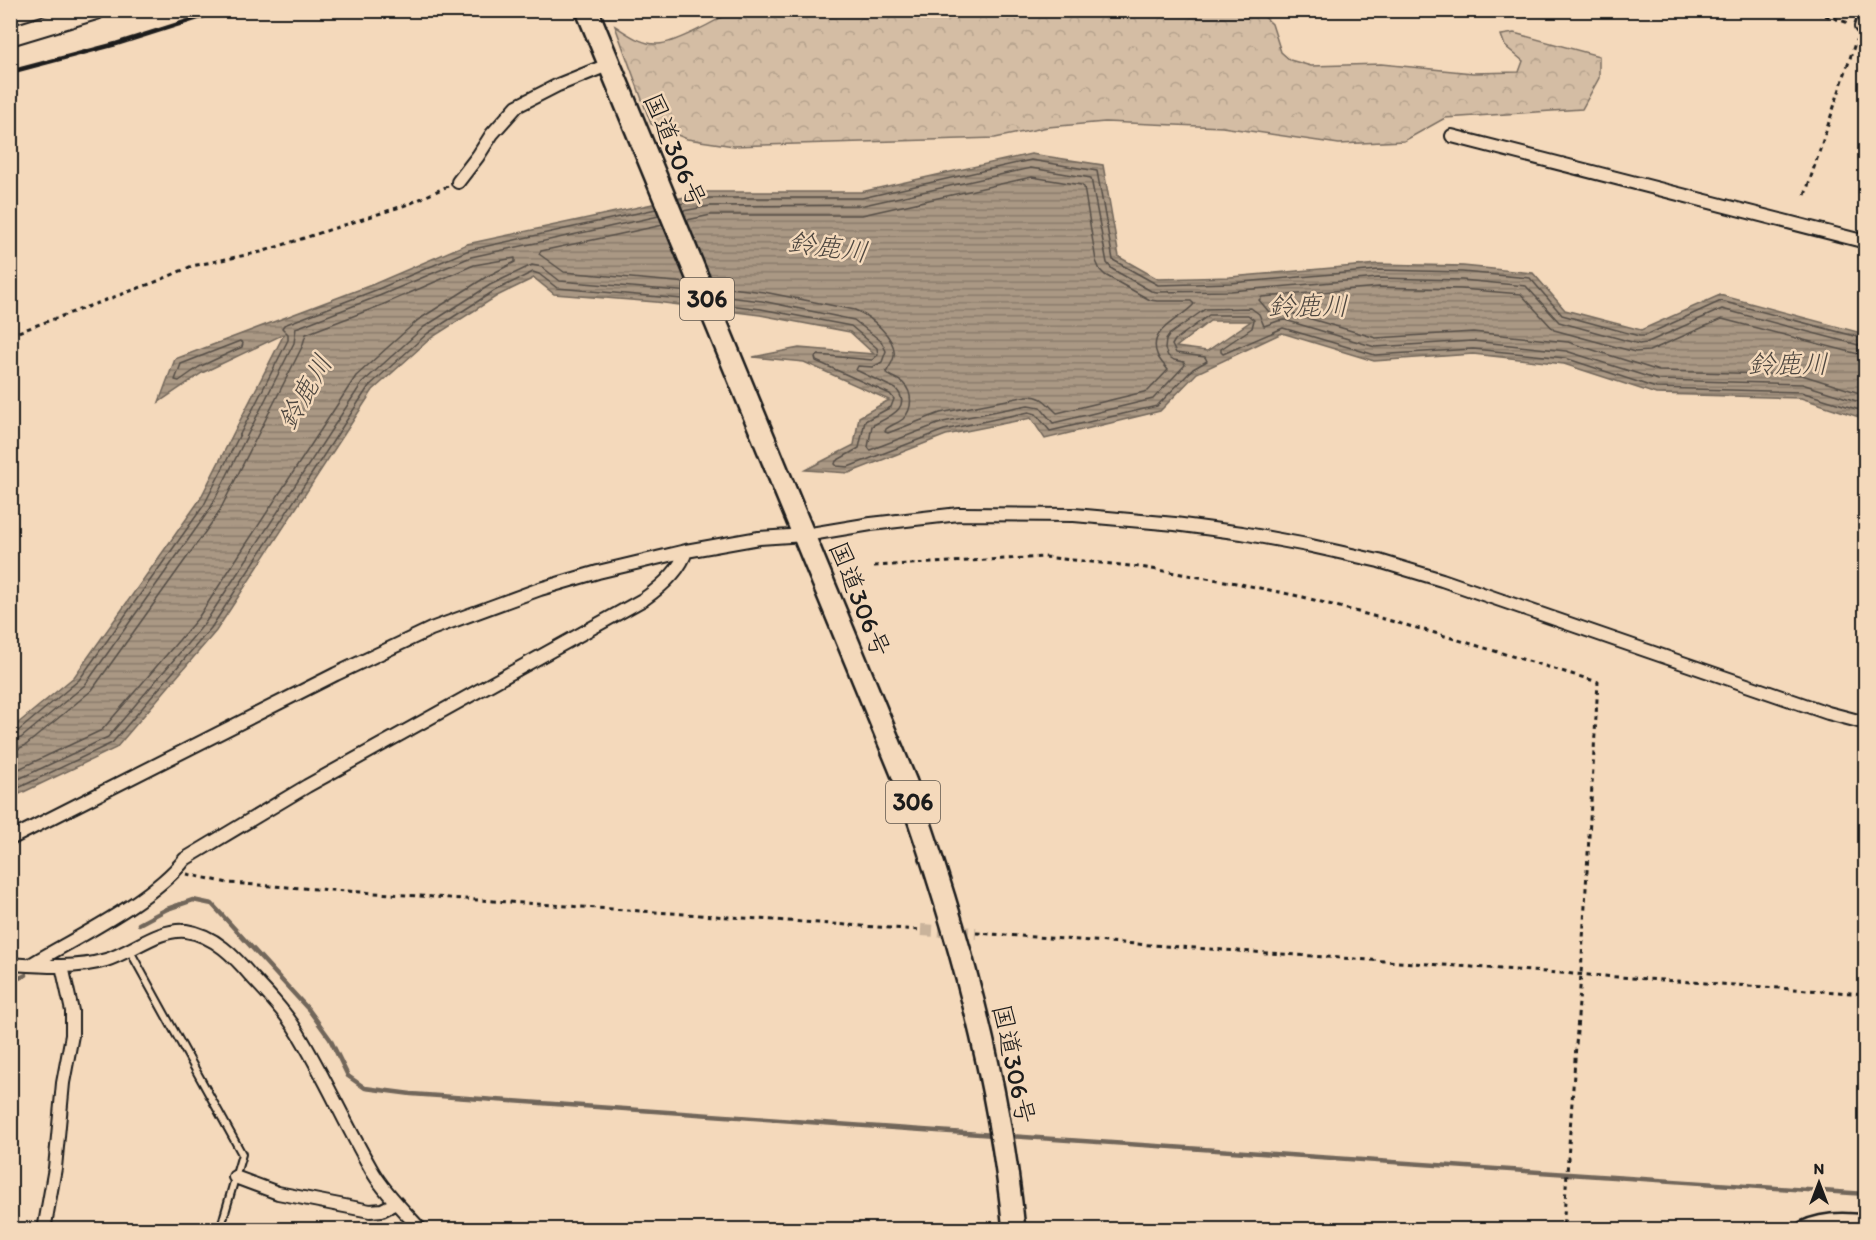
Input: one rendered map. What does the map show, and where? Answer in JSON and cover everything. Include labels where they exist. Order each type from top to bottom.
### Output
[{"type":"highway","name":"国道306号","points":[[587,10],[802,528],[906,783],[925,836],[953,926],[992,1078],[1014,1230]]},
{"type":"main road","points":[[10,36],[96,10]]},
{"type":"street","points":[[1861,27],[1866,13]]},
{"type":"street","points":[[458,182],[492,134],[517,106],[609,62]]},
{"type":"street","points":[[1452,136],[1866,242]]},
{"type":"street","points":[[10,839],[336,674],[431,629],[540,589],[598,572],[686,551],[802,528],[871,524],[959,514],[1074,515],[1175,524],[1242,533],[1368,559],[1442,580],[1828,713],[1866,723]]},
{"type":"street","points":[[30,965],[125,909],[174,873],[185,859],[307,786],[644,599],[657,590],[683,562],[686,551]]},
{"type":"street","points":[[10,964],[62,966],[85,964],[130,951],[158,935],[183,931],[197,933],[223,947],[241,963],[298,1032],[375,1175],[396,1203],[421,1230]]},
{"type":"street","points":[[44,1230],[55,1168],[63,1083],[72,1035],[72,1011],[62,966]]},
{"type":"street","points":[[235,1177],[278,1192],[370,1211],[382,1210],[396,1203]]},
{"type":"street","points":[[1804,1230],[1846,1221],[1866,1224]]},
{"type":"lane","points":[[130,951],[242,1154],[220,1230]]},
{"type":"path","points":[[1805,195],[1861,27],[1808,10]]},
{"type":"path","points":[[10,335],[158,281],[192,266],[261,252],[409,204],[458,182]]},
{"type":"path","points":[[874,566],[1044,557],[1140,567],[1303,597],[1435,633],[1598,682],[1563,1230]]},
{"type":"path","points":[[174,873],[240,884],[921,930]]},
{"type":"path","points":[[976,933],[1866,994]]},
{"type":"green space","points":[[731,11],[1258,11],[1272,24],[1281,52],[1290,60],[1311,66],[1381,64],[1473,73],[1519,72],[1523,61],[1505,46],[1501,35],[1514,33],[1599,56],[1599,78],[1582,109],[1445,118],[1404,141],[1339,144],[1222,127],[1105,122],[1048,127],[995,138],[734,146],[687,139],[651,124],[615,26],[641,41],[658,44],[685,36]]},
{"type":"water","name":"鈴鹿川","points":[[1031,154],[1103,165],[1119,257],[1158,279],[1230,277],[1378,264],[1463,266],[1533,273],[1565,310],[1641,330],[1720,295],[1865,334],[1865,419],[1801,398],[1656,394],[1564,364],[1473,354],[1374,361],[1282,333],[1197,373],[1160,411],[1045,439],[1031,418],[946,435],[849,473],[805,470],[854,445],[859,417],[889,400],[804,362],[753,357],[799,348],[874,354],[850,332],[760,315],[656,302],[554,294],[534,278],[497,296],[431,338],[373,390],[216,631],[116,748],[11,798],[11,729],[74,677],[199,501],[284,334],[202,373],[159,402],[175,359],[374,284],[467,244],[708,192],[861,192]],"holes":[[[1210,321],[1251,321],[1207,351],[1176,347]]]},
{"type":"waterway","points":[[139,924],[167,909],[193,900],[212,904],[309,1010],[330,1039],[348,1076],[365,1088],[411,1094],[994,1135]]},
{"type":"waterway","points":[[10,982],[26,975]]},
{"type":"waterway","points":[[1008,1136],[1866,1194]]},
{"type":"tunnel","points":[[921,930],[976,933]]},
{"type":"railway","points":[[10,72],[116,44],[223,10]]}]
